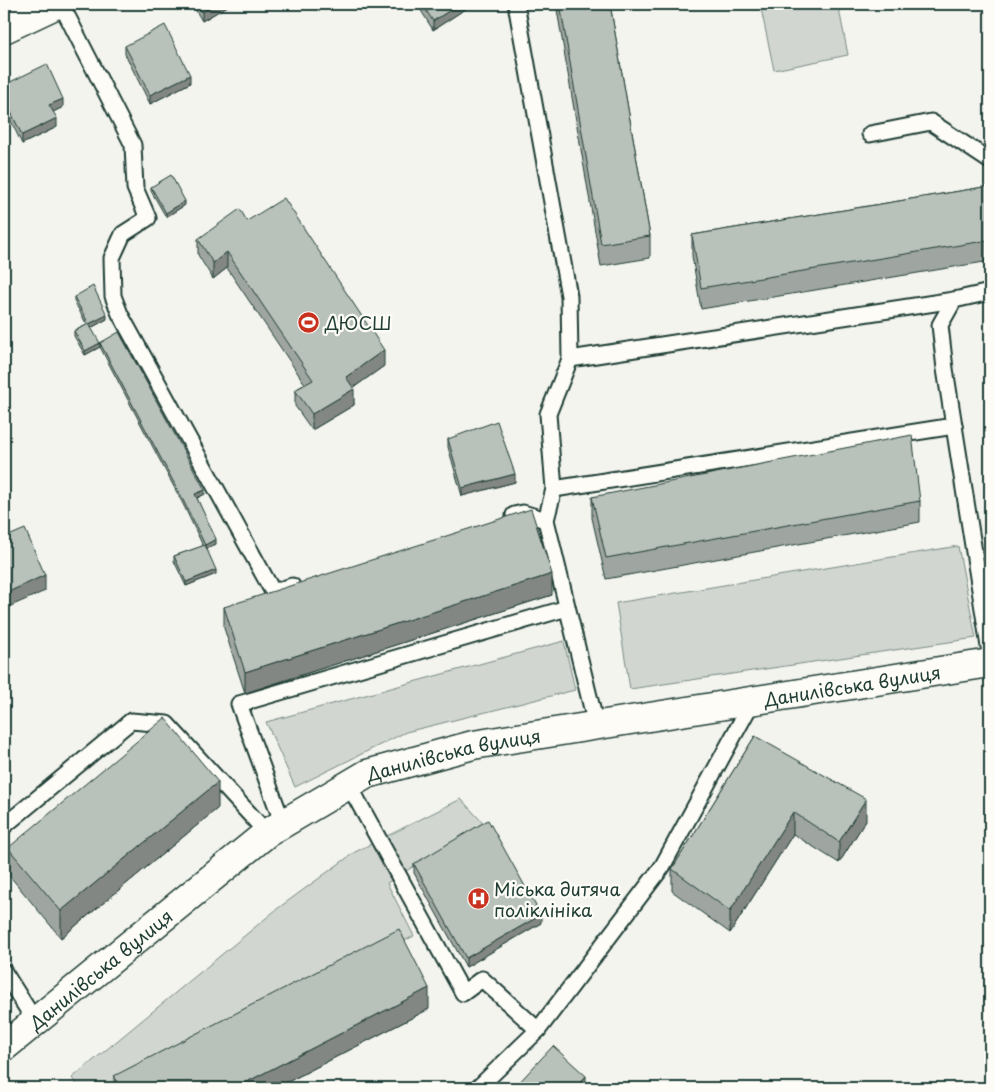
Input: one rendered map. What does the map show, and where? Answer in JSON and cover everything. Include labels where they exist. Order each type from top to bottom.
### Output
[{"type":"main road","points":[[16,17],[57,4]]},
{"type":"main road","name":"Данилівська вулиця","points":[[4,1047],[275,828],[367,774],[473,745],[990,664]]},
{"type":"lane","points":[[61,4],[133,145],[135,188],[148,218],[123,234],[112,258],[113,296],[120,314],[273,592],[308,580]]},
{"type":"lane","points":[[516,4],[569,296],[570,359],[548,414],[554,489],[546,520],[596,725]]},
{"type":"lane","points":[[870,134],[931,122],[990,161]]},
{"type":"lane","points":[[570,359],[954,300],[990,292]]},
{"type":"lane","points":[[954,300],[940,325],[990,653]]},
{"type":"lane","points":[[554,489],[954,426]]},
{"type":"lane","points":[[505,518],[523,513],[546,520]]},
{"type":"lane","points":[[275,828],[239,704],[566,608]]},
{"type":"lane","points":[[478,1088],[538,1030],[662,867],[752,702]]},
{"type":"lane","points":[[4,826],[130,721],[167,724],[275,828]]},
{"type":"lane","points":[[349,785],[463,993],[482,979],[538,1030]]},
{"type":"lane","points":[[4,972],[35,1021]]},
{"type":"shaded area","points":[[760,4],[838,4],[848,55],[774,70]]},
{"type":"shaded area","points":[[958,546],[976,638],[630,689],[616,603]]},
{"type":"shaded area","points":[[564,641],[575,690],[406,732],[295,787],[266,722]]},
{"type":"shaded area","points":[[461,799],[483,823],[387,883],[414,936],[118,1088],[80,1088],[72,1078],[277,909],[355,852]]},
{"type":"building","points":[[197,4],[217,4],[202,12]]},
{"type":"building","points":[[422,4],[460,4],[433,21]]},
{"type":"building","points":[[560,4],[610,4],[650,236],[601,244]]},
{"type":"building","points":[[165,25],[190,75],[150,95],[125,46]]},
{"type":"building","points":[[47,64],[63,99],[49,105],[57,118],[22,135],[4,98],[4,85]]},
{"type":"building","points":[[171,175],[185,201],[166,213],[151,187]]},
{"type":"building","points":[[990,186],[990,240],[701,288],[692,235]]},
{"type":"building","name":"ДЮСШ","points":[[284,198],[384,350],[346,377],[354,389],[312,414],[295,390],[313,380],[227,252],[213,263],[198,239],[240,209],[247,221]]},
{"type":"building","points":[[93,286],[107,315],[89,324],[74,297]]},
{"type":"building","points":[[89,324],[100,343],[85,351],[74,331]]},
{"type":"building","points":[[119,332],[205,490],[195,494],[216,539],[205,545],[100,343]]},
{"type":"building","points":[[497,421],[515,474],[462,488],[448,439]]},
{"type":"building","points":[[912,435],[920,501],[606,558],[592,497]]},
{"type":"building","points":[[531,509],[552,574],[245,672],[224,607]]},
{"type":"building","points":[[25,529],[45,575],[4,594],[4,538]]},
{"type":"building","points":[[205,545],[216,570],[186,582],[174,556]]},
{"type":"building","points":[[165,718],[218,782],[61,911],[8,848]]},
{"type":"building","points":[[755,736],[866,799],[839,842],[793,812],[730,911],[672,869]]},
{"type":"building","name":"Міська дитяча поліклініка","points":[[488,820],[541,915],[466,958],[414,864]]},
{"type":"building","points":[[399,929],[429,988],[235,1088],[120,1088],[114,1076]]},
{"type":"building","points":[[553,1046],[586,1076],[575,1088],[514,1088]]},
{"type":"place","name":"ДЮСШ","points":[[309,322]]},
{"type":"place","name":"Міська дитяча поліклініка","points":[[478,898]]}]
